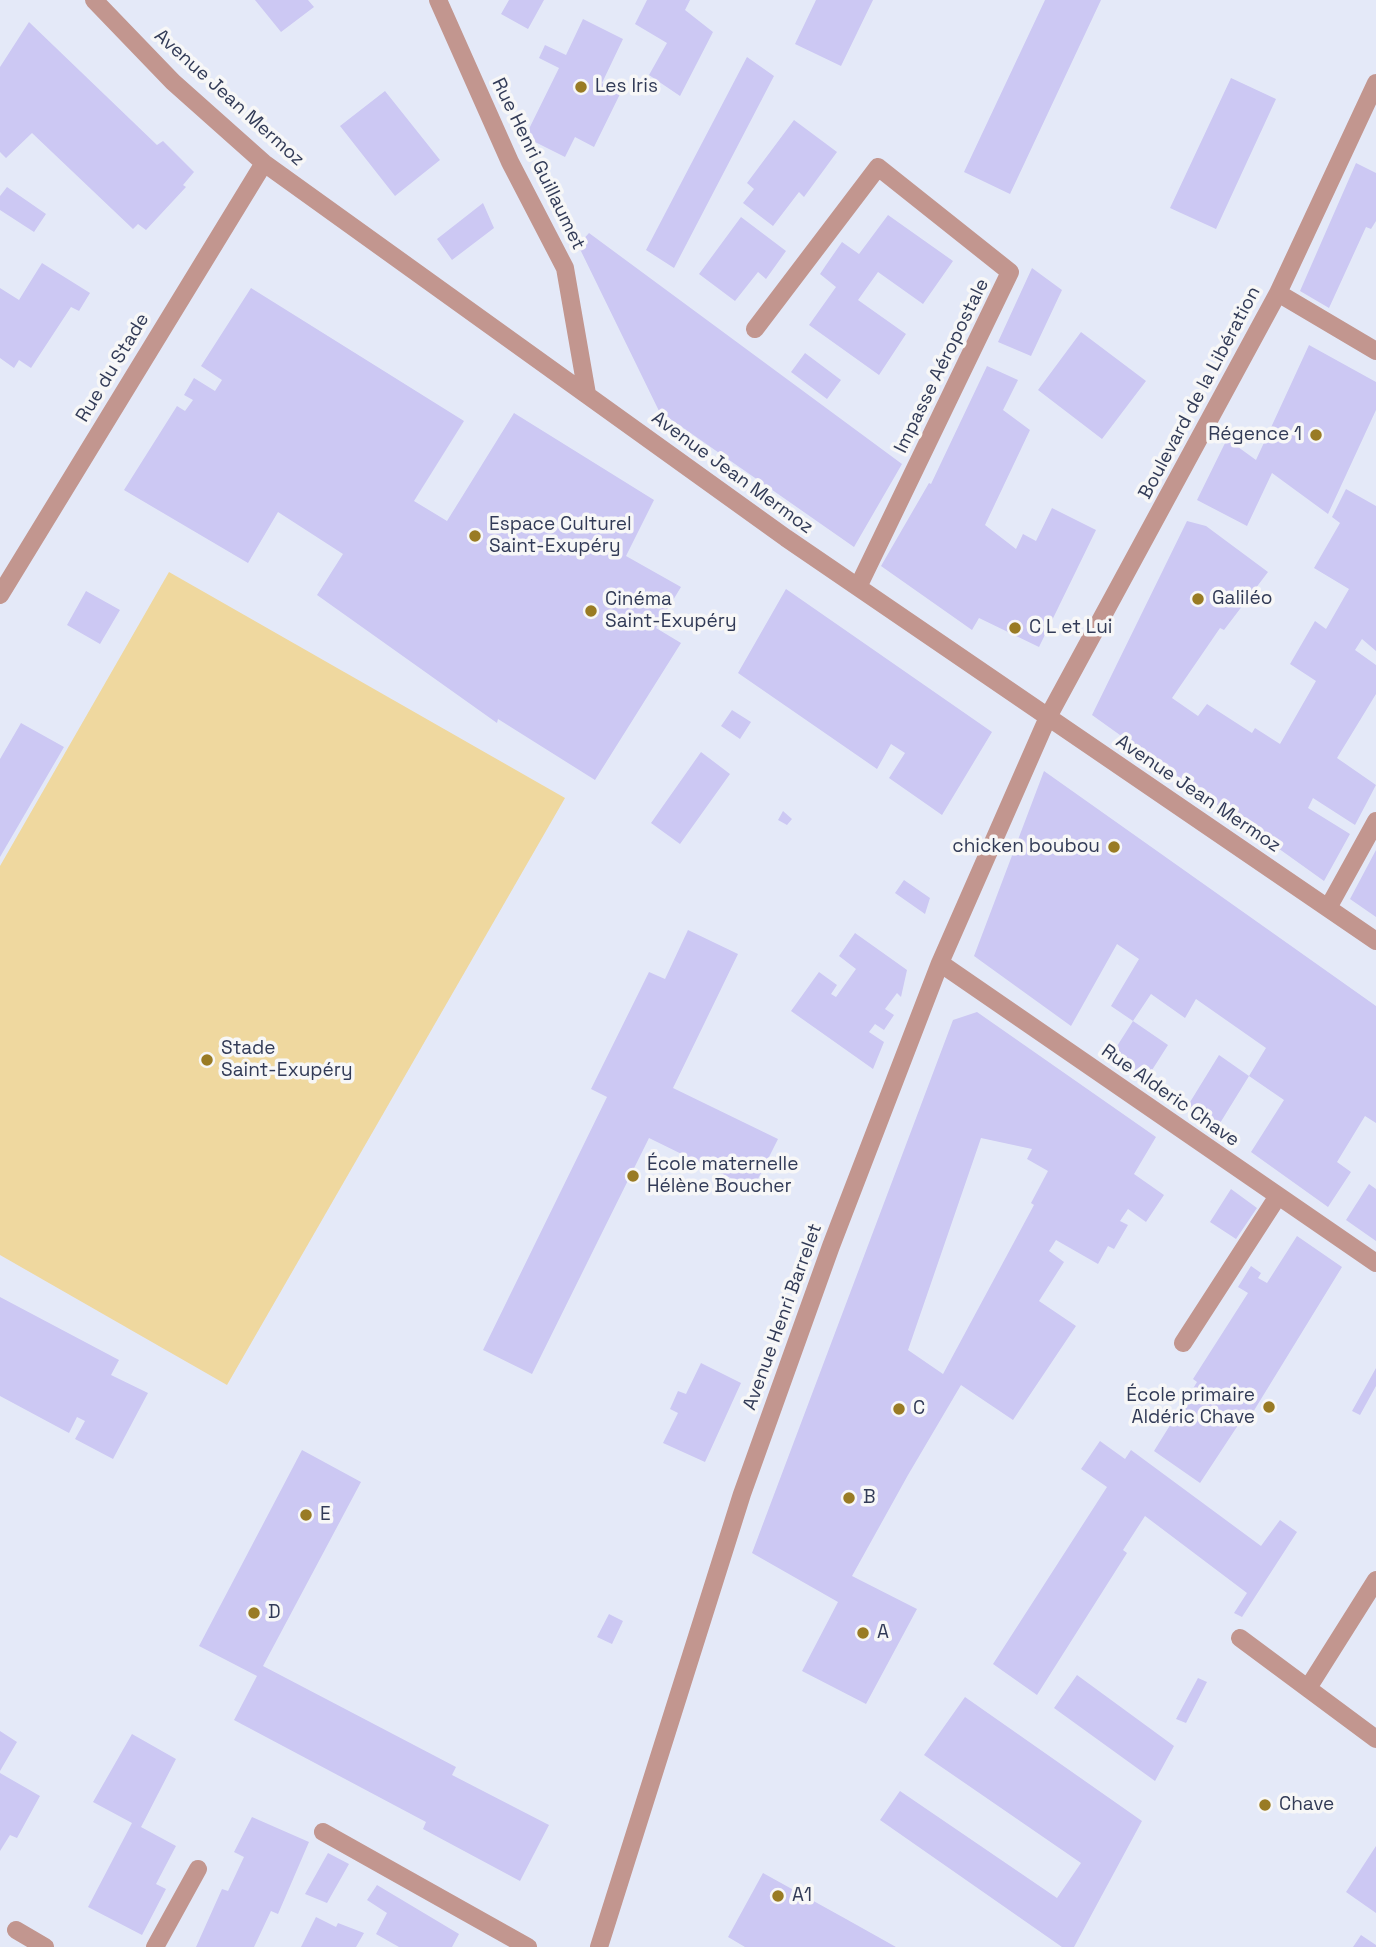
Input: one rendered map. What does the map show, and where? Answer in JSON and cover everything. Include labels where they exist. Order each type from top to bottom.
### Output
[{"type":"street","name":"Avenue Jean Mermoz","points":[[94,0],[173,82],[264,163],[452,301],[587,394],[786,538],[1376,941]]},
{"type":"street","name":"Rue Henri Guillaumet","points":[[438,0],[510,162],[565,268],[587,394]]},
{"type":"street","name":"Boulevard de la Libération","points":[[1048,717],[1278,293],[1376,83]]},
{"type":"street","name":"Rue du Stade","points":[[0,595],[264,163]]},
{"type":"street","name":"Impasse Aéropostale","points":[[755,329],[878,167],[1010,272],[859,587]]},
{"type":"street","points":[[1278,293],[1376,351]]},
{"type":"street","name":"Avenue Henri Barrelet","points":[[599,1947],[742,1494],[831,1246],[940,963],[1048,717]]},
{"type":"street","points":[[1328,908],[1376,821]]},
{"type":"street","name":"Rue Alderic Chave","points":[[940,963],[1376,1263]]},
{"type":"street","points":[[1183,1343],[1278,1196]]},
{"type":"street","points":[[1308,1688],[1376,1580]]},
{"type":"street","points":[[1240,1638],[1376,1739]]},
{"type":"street","points":[[323,1832],[528,1947]]},
{"type":"street","points":[[155,1947],[198,1869]]},
{"type":"street","points":[[16,1930],[46,1947]]},
{"type":"shaded area","name":"Stade Saint-Exupéry","points":[[169,572],[565,798],[227,1385],[0,1255],[0,866]]},
{"type":"building","points":[[255,0],[308,0],[314,7],[281,32]]},
{"type":"building","points":[[509,0],[544,0],[528,29],[501,14]]},
{"type":"building","points":[[647,0],[690,0],[685,10],[713,32],[680,96],[649,75],[667,43],[635,24]]},
{"type":"building","points":[[816,0],[873,0],[841,66],[795,44]]},
{"type":"building","points":[[1045,0],[1101,0],[1010,194],[964,172]]},
{"type":"building","name":"Les Iris","points":[[583,19],[623,39],[602,83],[621,92],[594,147],[575,137],[565,157],[525,137],[559,68],[539,58],[545,45],[566,55]]},
{"type":"building","points":[[29,22],[157,145],[163,141],[194,172],[183,185],[186,187],[146,230],[138,224],[133,229],[32,133],[6,158],[0,152],[0,67]]},
{"type":"building","points":[[747,57],[774,76],[674,268],[646,250]]},
{"type":"building","points":[[1231,78],[1276,99],[1216,229],[1170,208]]},
{"type":"building","points":[[385,91],[440,160],[395,196],[340,126]]},
{"type":"building","points":[[794,120],[837,152],[804,197],[799,192],[773,226],[743,203],[754,189],[747,183]]},
{"type":"building","points":[[1356,163],[1376,173],[1376,221],[1371,229],[1366,227],[1329,308],[1300,291]]},
{"type":"building","points":[[7,187],[46,214],[34,232],[0,210],[0,196]]},
{"type":"building","points":[[483,203],[494,228],[452,260],[437,239]]},
{"type":"building","points":[[888,215],[953,261],[923,304],[878,272],[858,300],[906,334],[879,375],[809,325],[836,287],[820,274],[842,242],[859,254]]},
{"type":"building","points":[[741,217],[786,251],[766,279],[758,272],[735,301],[699,274]]},
{"type":"building","points":[[589,233],[902,464],[854,547],[659,411],[578,245]]},
{"type":"building","points":[[42,263],[90,293],[79,311],[71,307],[31,368],[19,360],[14,368],[0,358],[0,288],[19,300]]},
{"type":"building","points":[[1032,268],[1062,290],[1031,356],[998,342]]},
{"type":"building","name":"Espace Culturel Saint-Exupéry","points":[[251,288],[464,421],[414,501],[447,521],[514,413],[654,500],[626,556],[681,587],[656,628],[681,643],[595,780],[498,719],[497,723],[317,595],[343,554],[278,512],[248,563],[124,490],[177,406],[185,411],[193,400],[184,395],[194,378],[215,391],[222,380],[201,366]]},
{"type":"building","points":[[1081,332],[1146,381],[1102,439],[1038,390]]},
{"type":"building","name":"Régence 1","points":[[1309,345],[1376,382],[1376,410],[1328,514],[1272,473],[1247,526],[1197,500],[1227,439],[1256,460]]},
{"type":"building","points":[[805,353],[841,380],[827,399],[791,372]]},
{"type":"building","points":[[987,366],[1018,380],[1003,410],[1030,430],[985,525],[1016,549],[1023,534],[1036,541],[1052,508],[1096,530],[1039,647],[979,618],[972,630],[881,566],[929,483],[931,484]]},
{"type":"building","points":[[1346,489],[1376,506],[1376,651],[1362,639],[1355,650],[1376,665],[1376,694],[1337,758],[1376,785],[1355,825],[1313,798],[1308,808],[1350,834],[1324,881],[1092,715],[1187,521],[1206,526],[1268,572],[1224,630],[1220,628],[1172,698],[1198,716],[1207,704],[1252,733],[1255,728],[1280,744],[1316,681],[1290,664],[1315,621],[1326,629],[1349,589],[1314,568],[1340,523],[1332,517]]},
{"type":"building","points":[[786,589],[992,732],[942,815],[889,778],[905,753],[891,744],[877,769],[738,673]]},
{"type":"building","points":[[86,591],[120,610],[100,644],[67,625]]},
{"type":"building","points":[[732,710],[751,722],[740,739],[721,726]]},
{"type":"building","points":[[21,723],[64,747],[0,857],[0,759]]},
{"type":"building","points":[[701,752],[730,774],[680,844],[651,823]]},
{"type":"building","points":[[1044,771],[1376,1006],[1376,1123],[1365,1116],[1337,1162],[1351,1172],[1328,1207],[1251,1152],[1284,1100],[1249,1076],[1266,1048],[1196,999],[1185,1018],[1151,994],[1133,1021],[1111,1006],[1139,959],[1117,944],[1071,1026],[974,956]]},
{"type":"building","points":[[783,811],[792,819],[787,825],[778,820]]},
{"type":"building","points":[[1376,850],[1376,917],[1350,899]]},
{"type":"building","points":[[904,880],[930,898],[925,914],[895,893]]},
{"type":"building","points":[[688,930],[738,954],[673,1088],[778,1139],[753,1189],[649,1138],[532,1374],[483,1350],[607,1097],[591,1089],[649,972],[665,979]]},
{"type":"building","points":[[855,933],[907,970],[901,997],[897,993],[885,1009],[894,1015],[884,1030],[875,1024],[869,1032],[884,1042],[873,1069],[791,1011],[819,972],[837,985],[831,994],[836,997],[856,969],[839,956]]},
{"type":"building","points":[[977,1012],[1156,1137],[1134,1174],[1164,1195],[1146,1222],[1128,1209],[1120,1221],[1128,1225],[1114,1249],[1108,1246],[1098,1264],[1056,1240],[1049,1251],[1064,1262],[1039,1301],[1076,1326],[1013,1420],[961,1385],[908,1475],[852,1576],[917,1609],[866,1704],[802,1671],[838,1602],[752,1553],[953,1020]],"holes":[[[981,1138],[1032,1149],[1027,1159],[1048,1171],[1031,1203],[1034,1205],[943,1374],[908,1350]]]},
{"type":"building","points":[[1133,1021],[1168,1045],[1147,1078],[1112,1054]]},
{"type":"building","points":[[1219,1055],[1249,1076],[1217,1128],[1187,1107]]},
{"type":"building","points":[[1369,1184],[1376,1189],[1376,1241],[1346,1220]]},
{"type":"building","points":[[1231,1189],[1257,1208],[1236,1239],[1210,1222]]},
{"type":"building","points":[[1297,1236],[1342,1267],[1250,1417],[1246,1413],[1200,1483],[1154,1451],[1197,1382],[1193,1379],[1248,1293],[1238,1287],[1251,1266],[1261,1273],[1258,1278],[1267,1283]]},
{"type":"building","points":[[0,1297],[119,1360],[111,1375],[148,1393],[113,1459],[75,1439],[85,1421],[77,1417],[69,1433],[0,1396]]},
{"type":"building","points":[[701,1363],[741,1383],[705,1462],[663,1443],[678,1413],[670,1409],[678,1391],[686,1394]]},
{"type":"building","points":[[1376,1368],[1376,1386],[1360,1415],[1352,1411]]},
{"type":"building","points":[[1100,1441],[1125,1459],[1131,1450],[1261,1546],[1280,1520],[1297,1532],[1242,1617],[1234,1613],[1247,1593],[1145,1516],[1123,1550],[1127,1553],[1037,1695],[993,1664],[1107,1487],[1081,1469]]},
{"type":"building","points":[[302,1450],[361,1482],[263,1666],[456,1767],[452,1775],[549,1825],[520,1881],[423,1829],[426,1822],[234,1720],[257,1676],[199,1646]]},
{"type":"building","points":[[609,1614],[623,1621],[612,1644],[597,1637]]},
{"type":"building","points":[[1077,1675],[1174,1746],[1155,1781],[1054,1708]]},
{"type":"building","points":[[1198,1678],[1207,1682],[1186,1723],[1176,1719]]},
{"type":"building","points":[[965,1697],[1142,1821],[1074,1947],[1062,1947],[880,1820],[900,1791],[1057,1898],[1081,1863],[924,1755]]},
{"type":"building","points":[[0,1731],[17,1742],[0,1771]]},
{"type":"building","points":[[132,1734],[176,1759],[141,1827],[176,1846],[156,1884],[166,1889],[142,1935],[88,1907],[132,1823],[93,1802]]},
{"type":"building","points":[[0,1773],[40,1796],[17,1838],[10,1835],[0,1851]]},
{"type":"building","points":[[252,1817],[309,1842],[278,1914],[271,1911],[254,1947],[196,1947],[222,1889],[228,1891],[244,1857],[234,1852]]},
{"type":"building","points":[[1376,1846],[1376,1913],[1346,1892]]},
{"type":"building","points":[[328,1853],[349,1864],[327,1903],[305,1894]]},
{"type":"building","name":"A1","points":[[763,1873],[896,1947],[745,1947],[728,1937]]},
{"type":"building","points":[[377,1885],[459,1934],[452,1947],[399,1947],[376,1934],[387,1913],[367,1900]]},
{"type":"building","points":[[316,1917],[336,1927],[338,1923],[364,1933],[356,1947],[301,1947]]},
{"type":"building","points":[[1361,1935],[1376,1945],[1376,1947],[1353,1947]]},
{"type":"place","name":"Les Iris","points":[[581,87]]},
{"type":"place","name":"Régence 1","points":[[1316,435]]},
{"type":"place","name":"Espace Culturel Saint-Exupéry","points":[[475,536]]},
{"type":"place","name":"Galiléo","points":[[1198,599]]},
{"type":"place","name":"Cinéma Saint-Exupéry","points":[[591,611]]},
{"type":"place","name":"C L et Lui","points":[[1015,628]]},
{"type":"place","name":"chicken boubou","points":[[1114,847]]},
{"type":"place","name":"Stade Saint-Exupéry","points":[[207,1060]]},
{"type":"place","name":"École maternelle Hélène Boucher","points":[[633,1176]]},
{"type":"place","name":"École primaire Aldéric Chave","points":[[1269,1407]]},
{"type":"place","name":"C","points":[[899,1409]]},
{"type":"place","name":"B","points":[[849,1498]]},
{"type":"place","name":"E","points":[[306,1515]]},
{"type":"place","name":"D","points":[[254,1613]]},
{"type":"place","name":"A","points":[[863,1633]]},
{"type":"place","name":"Chave","points":[[1265,1805]]},
{"type":"place","name":"A1","points":[[778,1896]]}]
